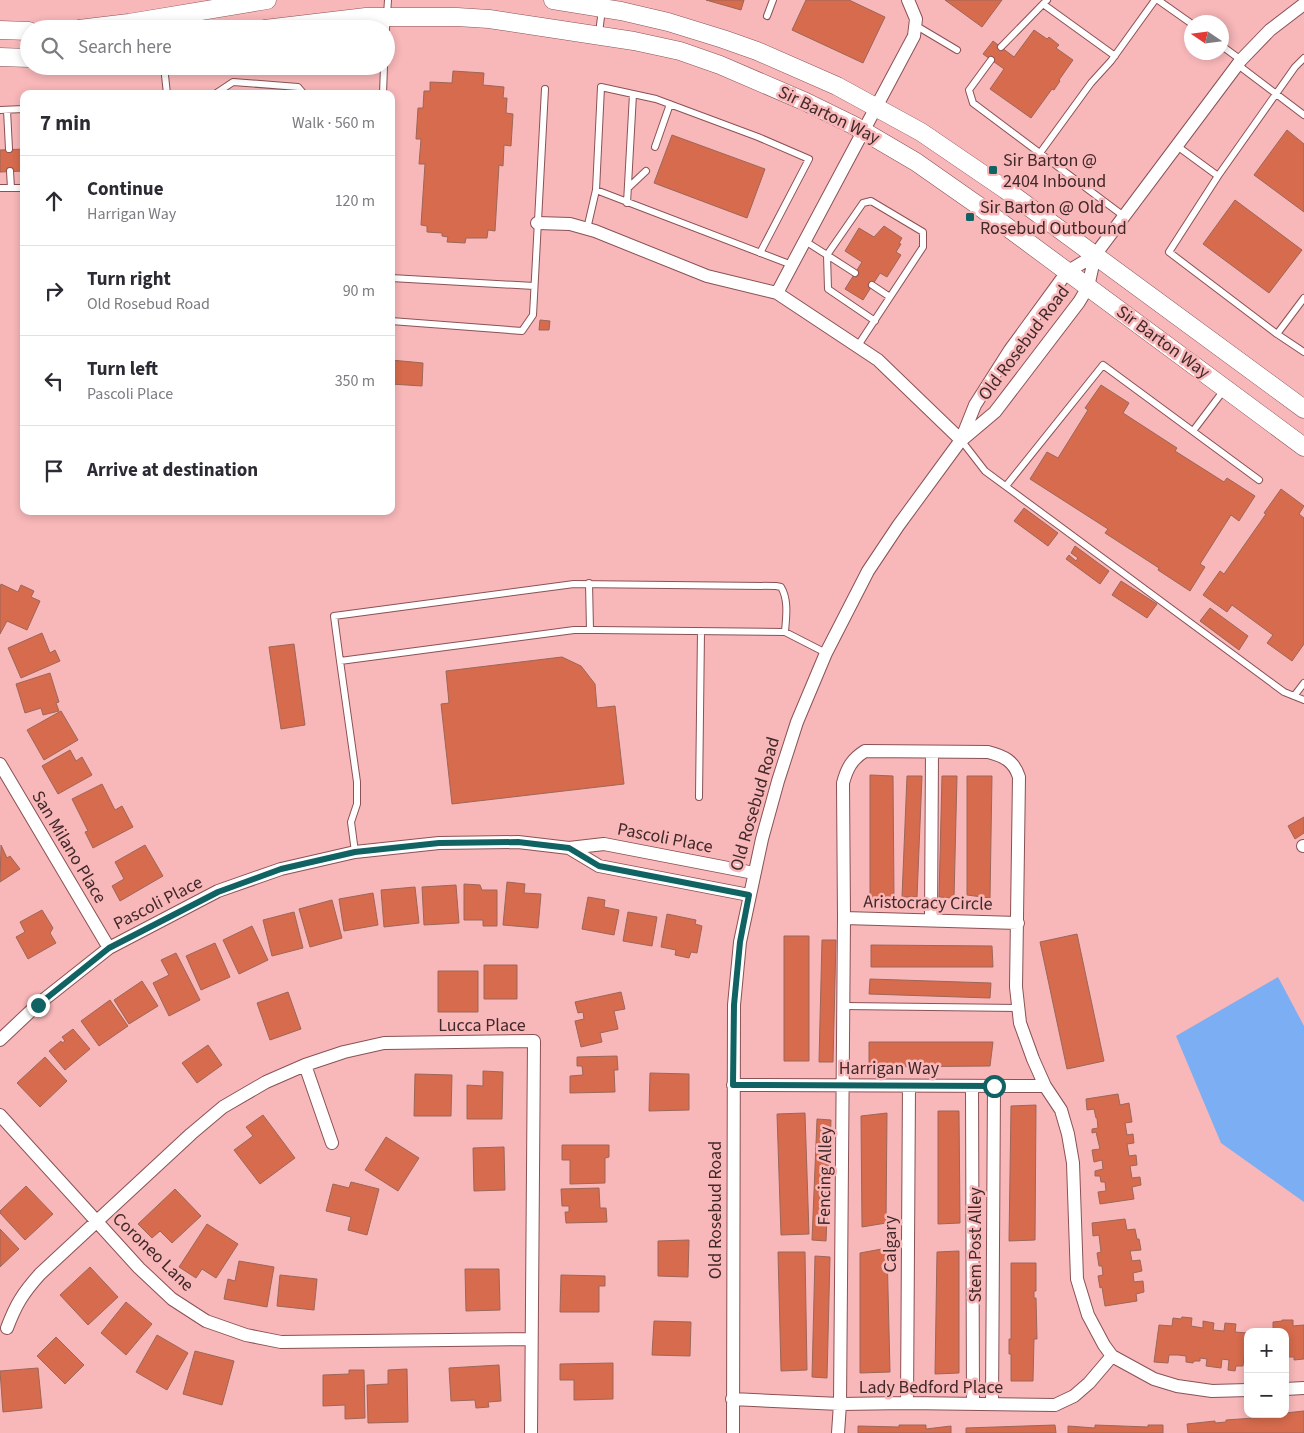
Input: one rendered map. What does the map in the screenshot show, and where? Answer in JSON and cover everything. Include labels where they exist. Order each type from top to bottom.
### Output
[{"type":"main road","points":[[163,20],[267,0]]},
{"type":"main road","name":"Sir Barton Way","points":[[553,0],[603,4],[668,22],[748,48],[837,86],[922,132],[1006,190],[1304,409]]},
{"type":"main road","name":"Sir Barton Way","points":[[334,20],[387,15],[489,19],[634,41],[680,52],[720,65],[806,102],[916,162],[1304,446]]},
{"type":"main road","points":[[0,30],[20,31]]},
{"type":"main road","points":[[0,57],[20,58]]},
{"type":"street","points":[[777,293],[914,36],[916,19],[908,0]]},
{"type":"street","name":"Old Rosebud Road","points":[[961,440],[975,405],[1010,350],[1068,272],[1095,255],[1240,63],[1270,30],[1304,4]]},
{"type":"street","points":[[537,223],[570,224],[707,276],[777,293],[878,360],[961,440]]},
{"type":"street","name":"Old Rosebud Road","points":[[733,1433],[734,1005],[740,942],[749,895],[778,781],[797,722],[826,653],[868,571],[898,526],[961,440],[995,412],[1088,287],[1095,255]]},
{"type":"street","name":"Aristocracy Circle","points":[[1018,923],[844,918],[843,783],[847,768],[856,757],[865,751],[988,752],[1001,755],[1016,768],[1019,777],[1018,923],[1016,987],[1018,1008],[1020,1023],[1033,1059],[1045,1086],[1061,1110],[1068,1134],[1074,1163],[1077,1279],[1088,1315],[1112,1356],[1154,1379],[1177,1386],[1212,1391],[1244,1390]]},
{"type":"street","points":[[931,920],[932,752]]},
{"type":"street","name":"San Milano Place","points":[[0,764],[109,948]]},
{"type":"street","name":"Pascoli Place","points":[[0,1040],[38,1005],[109,948],[218,892],[281,869],[355,852],[439,843],[518,842],[569,848],[604,844],[754,873]]},
{"type":"street","name":"Pascoli Place","points":[[569,848],[599,866],[749,895]]},
{"type":"street","name":"Fencing Alley","points":[[838,1433],[840,1404],[844,918]]},
{"type":"street","name":"Lucca Place","points":[[7,1328],[22,1294],[40,1274],[191,1134],[223,1107],[266,1082],[305,1064],[344,1052],[384,1044],[534,1041],[531,1433]]},
{"type":"street","points":[[305,1064],[332,1143]]},
{"type":"street","name":"Harrigan Way","points":[[733,1085],[1045,1086]]},
{"type":"street","name":"Calgary","points":[[907,1403],[908,1086]]},
{"type":"street","name":"Stem Post Alley","points":[[972,1086],[973,1403]]},
{"type":"street","name":"Stem Post Alley","points":[[992,1404],[994,1086]]},
{"type":"street","name":"Coroneo Lane","points":[[0,1115],[139,1268],[172,1299],[206,1321],[246,1335],[281,1342],[531,1339]]},
{"type":"street","name":"Lady Bedford Place","points":[[732,1399],[840,1404],[973,1403],[1055,1405],[1074,1396],[1089,1383],[1112,1356]]},
{"type":"street","points":[[1289,1389],[1304,1388]]},
{"type":"lane","points":[[767,16],[774,0]]},
{"type":"lane","points":[[1040,153],[1091,83],[1115,56],[1156,0],[1184,19]]},
{"type":"lane","points":[[1001,47],[1045,2],[1115,56]]},
{"type":"lane","points":[[599,35],[603,4]]},
{"type":"lane","points":[[915,25],[957,50]]},
{"type":"lane","points":[[1229,53],[1275,94],[1304,115]]},
{"type":"lane","points":[[1304,58],[1275,94],[1218,176],[1169,252],[1304,352]]},
{"type":"lane","points":[[991,60],[969,90],[973,103],[1125,217]]},
{"type":"lane","points":[[165,75],[167,90]]},
{"type":"lane","points":[[382,90],[383,75]]},
{"type":"lane","points":[[221,90],[233,82],[298,87],[301,90]]},
{"type":"lane","points":[[587,229],[596,190],[601,87],[656,99],[758,137],[809,159],[760,253]]},
{"type":"lane","points":[[395,321],[522,331],[533,315],[545,88]]},
{"type":"lane","points":[[627,203],[633,94]]},
{"type":"lane","points":[[655,147],[670,104]]},
{"type":"lane","points":[[9,149],[4,110],[20,109]]},
{"type":"lane","points":[[1177,146],[1218,176]]},
{"type":"lane","points":[[10,171],[11,188]]},
{"type":"lane","points":[[628,188],[646,171]]},
{"type":"lane","points":[[0,188],[20,188]]},
{"type":"lane","points":[[596,190],[792,265]]},
{"type":"lane","points":[[858,347],[875,321],[890,297],[923,247],[923,232],[871,201],[862,203],[827,255],[828,289],[875,321]]},
{"type":"lane","points":[[805,241],[855,273]]},
{"type":"lane","points":[[395,278],[534,286]]},
{"type":"lane","points":[[872,285],[890,297]]},
{"type":"lane","points":[[1278,334],[1304,298]]},
{"type":"lane","points":[[1006,486],[1103,365],[1259,480]]},
{"type":"lane","points":[[1193,431],[1225,388]]},
{"type":"lane","points":[[961,440],[985,471],[1284,692],[1304,700]]},
{"type":"lane","points":[[355,852],[351,822],[357,804],[357,782],[334,616],[589,583],[776,586],[782,587],[784,592],[786,603],[785,632]]},
{"type":"lane","points":[[589,583],[590,630]]},
{"type":"lane","points":[[340,661],[565,631],[590,630],[785,632],[826,653]]},
{"type":"lane","points":[[699,797],[701,631]]},
{"type":"lane","points":[[1294,696],[1304,682]]},
{"type":"lane","points":[[844,1006],[1018,1008]]},
{"type":"water","points":[[1278,977],[1304,1026],[1304,1202],[1221,1143],[1176,1036]]},
{"type":"building","points":[[706,0],[744,0],[741,10]]},
{"type":"building","points":[[806,0],[849,0],[885,17],[863,63],[792,30]]},
{"type":"building","points":[[945,0],[1002,0],[982,27]]},
{"type":"building","points":[[1034,30],[1047,39],[1049,37],[1059,45],[1056,48],[1073,60],[1054,90],[1052,89],[1031,118],[990,89],[1004,69],[983,54],[993,41],[1014,57]]},
{"type":"building","points":[[453,71],[484,73],[483,85],[504,87],[503,98],[507,98],[506,113],[513,114],[511,146],[504,145],[503,166],[499,165],[495,231],[488,230],[487,238],[466,238],[465,243],[447,242],[448,237],[442,236],[442,233],[427,232],[427,226],[421,225],[425,164],[419,164],[421,139],[416,139],[418,108],[423,108],[424,91],[430,91],[430,82],[452,83]]},
{"type":"building","points":[[1287,130],[1304,144],[1304,212],[1254,175]]},
{"type":"building","points":[[672,135],[765,169],[747,218],[654,183]]},
{"type":"building","points":[[20,149],[20,171],[0,172],[0,150]]},
{"type":"building","points":[[1235,200],[1302,250],[1269,293],[1203,244]]},
{"type":"building","points":[[884,226],[902,238],[896,252],[901,255],[887,277],[880,273],[863,300],[845,289],[862,262],[845,251],[859,228],[874,237]]},
{"type":"building","points":[[540,320],[550,321],[549,330],[539,330]]},
{"type":"building","points":[[395,360],[423,363],[422,386],[395,384]]},
{"type":"building","points":[[1101,385],[1129,403],[1123,413],[1177,448],[1175,451],[1224,482],[1227,478],[1255,496],[1239,521],[1231,515],[1200,564],[1205,567],[1190,591],[1158,570],[1159,568],[1105,533],[1108,529],[1030,479],[1047,452],[1058,458],[1088,410],[1085,408]]},
{"type":"building","points":[[1281,489],[1304,506],[1299,514],[1304,518],[1304,644],[1292,661],[1267,643],[1273,635],[1232,605],[1227,612],[1203,595],[1220,571],[1224,574]]},
{"type":"building","points":[[1024,508],[1058,533],[1048,546],[1014,521]]},
{"type":"building","points":[[1075,546],[1109,571],[1100,584],[1066,559],[1069,555],[1076,561],[1078,558],[1071,553]]},
{"type":"building","points":[[1121,581],[1157,604],[1147,618],[1112,595]]},
{"type":"building","points":[[1,584],[18,592],[21,585],[34,591],[31,597],[40,601],[27,630],[7,621],[0,634]]},
{"type":"building","points":[[1210,608],[1248,636],[1239,650],[1200,621]]},
{"type":"building","points":[[42,633],[50,653],[55,650],[60,661],[21,678],[8,648]]},
{"type":"building","points":[[294,644],[305,725],[281,729],[269,647]]},
{"type":"building","points":[[562,657],[581,666],[595,684],[597,708],[615,706],[624,784],[452,804],[441,704],[449,703],[446,671]]},
{"type":"building","points":[[50,673],[59,702],[56,703],[59,711],[43,715],[41,708],[25,713],[16,684]]},
{"type":"building","points":[[61,711],[78,740],[44,760],[27,730]]},
{"type":"building","points":[[70,750],[76,761],[82,757],[92,775],[58,794],[42,766]]},
{"type":"building","points":[[870,775],[893,776],[894,898],[870,898]]},
{"type":"building","points":[[907,776],[922,776],[917,897],[902,897]]},
{"type":"building","points":[[942,776],[957,776],[954,898],[939,897]]},
{"type":"building","points":[[967,776],[992,776],[990,898],[967,895]]},
{"type":"building","points":[[102,784],[115,810],[122,806],[133,827],[93,848],[85,832],[88,831],[72,799]]},
{"type":"building","points":[[1304,817],[1304,833],[1295,839],[1288,826]]},
{"type":"building","points":[[1,845],[7,858],[10,856],[20,869],[0,882]]},
{"type":"building","points":[[145,845],[163,876],[120,901],[112,886],[124,879],[115,862]]},
{"type":"building","points":[[507,882],[525,884],[524,893],[541,894],[538,928],[503,925]]},
{"type":"building","points":[[464,884],[480,885],[482,890],[497,890],[497,926],[483,926],[483,920],[464,920]]},
{"type":"building","points":[[456,885],[459,923],[424,925],[422,887]]},
{"type":"building","points":[[415,887],[419,923],[384,927],[381,890]]},
{"type":"building","points":[[373,893],[378,925],[344,931],[339,899]]},
{"type":"building","points":[[588,897],[605,900],[604,907],[619,910],[614,935],[582,929]]},
{"type":"building","points":[[332,900],[342,938],[310,947],[299,909]]},
{"type":"building","points":[[42,910],[53,928],[50,933],[56,943],[28,959],[16,937],[25,932],[20,922]]},
{"type":"building","points":[[294,912],[303,948],[272,956],[263,920]]},
{"type":"building","points":[[628,912],[657,917],[652,946],[623,941]]},
{"type":"building","points":[[667,914],[696,920],[695,924],[702,926],[697,953],[691,952],[689,958],[675,955],[676,950],[661,947]]},
{"type":"building","points":[[252,926],[268,960],[239,974],[223,940]]},
{"type":"building","points":[[1077,934],[1104,1061],[1067,1069],[1040,942]]},
{"type":"building","points":[[784,936],[809,936],[809,1061],[784,1061]]},
{"type":"building","points":[[822,940],[836,940],[833,1062],[819,1062]]},
{"type":"building","points":[[215,943],[230,977],[201,990],[186,956]]},
{"type":"building","points":[[871,945],[992,946],[993,967],[871,967]]},
{"type":"building","points":[[176,953],[200,1000],[169,1016],[153,983],[169,975],[161,960]]},
{"type":"building","points":[[484,965],[517,965],[517,999],[484,999]]},
{"type":"building","points":[[438,971],[478,971],[478,1012],[438,1012]]},
{"type":"building","points":[[870,979],[991,983],[990,998],[869,994]]},
{"type":"building","points":[[142,981],[158,1006],[129,1024],[114,1000]]},
{"type":"building","points":[[288,992],[301,1029],[270,1040],[257,1003]]},
{"type":"building","points":[[621,992],[625,1009],[614,1011],[618,1029],[600,1033],[602,1042],[581,1047],[575,1021],[584,1019],[583,1012],[578,1013],[575,1002]]},
{"type":"building","points":[[110,1000],[128,1026],[99,1046],[81,1021]]},
{"type":"building","points":[[73,1029],[90,1049],[65,1070],[49,1051],[61,1041],[62,1043],[65,1041],[62,1037]]},
{"type":"building","points":[[869,1042],[993,1042],[990,1066],[869,1067]]},
{"type":"building","points":[[208,1045],[222,1065],[197,1083],[182,1063]]},
{"type":"building","points":[[617,1056],[618,1070],[614,1070],[615,1092],[570,1093],[570,1076],[583,1075],[582,1066],[577,1066],[577,1057]]},
{"type":"building","points":[[45,1057],[67,1081],[40,1107],[17,1083]]},
{"type":"building","points":[[483,1071],[503,1072],[502,1119],[467,1119],[467,1085],[483,1086]]},
{"type":"building","points":[[650,1073],[689,1074],[689,1110],[649,1111]]},
{"type":"building","points":[[415,1074],[452,1075],[451,1116],[414,1116]]},
{"type":"building","points":[[1118,1094],[1120,1105],[1129,1103],[1132,1122],[1125,1123],[1127,1135],[1133,1134],[1134,1143],[1127,1144],[1129,1156],[1136,1155],[1137,1165],[1130,1166],[1132,1178],[1140,1177],[1141,1185],[1132,1187],[1134,1199],[1100,1204],[1098,1192],[1106,1191],[1105,1182],[1101,1182],[1100,1176],[1095,1176],[1095,1171],[1103,1169],[1102,1160],[1094,1162],[1092,1150],[1100,1149],[1096,1132],[1092,1133],[1092,1129],[1098,1128],[1097,1118],[1094,1109],[1087,1110],[1086,1099]]},
{"type":"building","points":[[1036,1105],[1035,1240],[1009,1241],[1011,1106]]},
{"type":"building","points":[[938,1111],[959,1111],[960,1223],[938,1224]]},
{"type":"building","points":[[805,1113],[809,1234],[781,1235],[777,1114]]},
{"type":"building","points":[[887,1113],[886,1223],[862,1227],[861,1116]]},
{"type":"building","points":[[263,1115],[295,1158],[260,1184],[234,1150],[253,1136],[246,1127]]},
{"type":"building","points":[[817,1119],[831,1120],[826,1241],[812,1240]]},
{"type":"building","points":[[386,1137],[419,1158],[398,1191],[365,1170]]},
{"type":"building","points":[[562,1145],[609,1145],[609,1157],[605,1158],[605,1183],[570,1184],[570,1160],[562,1160]]},
{"type":"building","points":[[504,1147],[505,1190],[474,1191],[473,1148]]},
{"type":"building","points":[[351,1182],[379,1189],[367,1235],[348,1230],[351,1217],[326,1211],[333,1184],[349,1188]]},
{"type":"building","points":[[26,1186],[53,1214],[25,1240],[0,1211]]},
{"type":"building","points":[[599,1188],[600,1208],[606,1208],[607,1222],[566,1223],[565,1212],[569,1212],[569,1206],[562,1206],[561,1189]]},
{"type":"building","points":[[175,1189],[201,1216],[172,1243],[160,1231],[152,1238],[138,1224]]},
{"type":"building","points":[[1125,1219],[1127,1230],[1135,1229],[1137,1239],[1139,1239],[1141,1250],[1130,1251],[1132,1261],[1140,1260],[1142,1271],[1133,1273],[1134,1282],[1143,1281],[1144,1292],[1136,1294],[1137,1301],[1105,1306],[1098,1276],[1103,1275],[1097,1253],[1101,1252],[1099,1235],[1093,1236],[1092,1223]]},
{"type":"building","points":[[207,1224],[238,1244],[216,1278],[202,1269],[196,1278],[179,1267]]},
{"type":"building","points":[[0,1229],[19,1249],[0,1267]]},
{"type":"building","points":[[689,1240],[688,1277],[658,1276],[658,1241]]},
{"type":"building","points":[[887,1248],[890,1372],[860,1373],[860,1253]]},
{"type":"building","points":[[959,1251],[959,1373],[935,1374],[937,1252]]},
{"type":"building","points":[[778,1252],[805,1252],[807,1370],[781,1371]]},
{"type":"building","points":[[815,1256],[830,1257],[827,1378],[812,1377]]},
{"type":"building","points":[[239,1261],[274,1267],[267,1307],[224,1299],[228,1279],[235,1281]]},
{"type":"building","points":[[1011,1263],[1036,1263],[1036,1291],[1034,1291],[1034,1298],[1036,1298],[1037,1339],[1034,1339],[1033,1381],[1011,1381],[1009,1339],[1011,1339]]},
{"type":"building","points":[[90,1267],[118,1297],[88,1325],[60,1295]]},
{"type":"building","points":[[465,1269],[499,1269],[500,1310],[466,1311]]},
{"type":"building","points":[[280,1275],[317,1279],[314,1310],[277,1306]]},
{"type":"building","points":[[561,1275],[605,1276],[605,1286],[599,1286],[599,1312],[560,1312]]},
{"type":"building","points":[[126,1302],[152,1324],[126,1355],[101,1333]]},
{"type":"building","points":[[1182,1317],[1192,1318],[1191,1326],[1203,1328],[1203,1321],[1214,1323],[1213,1330],[1224,1331],[1225,1323],[1236,1324],[1235,1332],[1244,1333],[1243,1366],[1236,1366],[1235,1371],[1228,1370],[1229,1360],[1222,1359],[1221,1368],[1206,1366],[1207,1359],[1200,1358],[1200,1361],[1194,1361],[1193,1363],[1186,1362],[1186,1356],[1178,1355],[1169,1355],[1168,1363],[1154,1362],[1159,1325],[1172,1326],[1173,1318],[1181,1319]]},
{"type":"building","points":[[1293,1320],[1293,1326],[1304,1325],[1304,1359],[1294,1360],[1294,1357],[1289,1357],[1289,1328],[1273,1328],[1273,1322]]},
{"type":"building","points":[[654,1321],[691,1322],[690,1356],[652,1355]]},
{"type":"building","points":[[157,1335],[188,1353],[167,1390],[136,1372]]},
{"type":"building","points":[[56,1337],[84,1365],[65,1384],[37,1356]]},
{"type":"building","points":[[195,1351],[234,1361],[222,1405],[183,1394]]},
{"type":"building","points":[[613,1363],[613,1399],[574,1400],[574,1380],[560,1380],[560,1364]]},
{"type":"building","points":[[499,1365],[501,1401],[488,1402],[489,1407],[476,1408],[475,1400],[451,1401],[449,1368]]},
{"type":"building","points":[[38,1368],[42,1408],[3,1412],[0,1371]]},
{"type":"building","points":[[407,1369],[408,1422],[368,1423],[367,1385],[388,1384],[388,1370]]},
{"type":"building","points":[[349,1370],[364,1370],[365,1418],[345,1419],[345,1405],[323,1406],[323,1375],[349,1374]]},
{"type":"building","points":[[1304,1411],[1304,1433],[1188,1433],[1187,1424],[1215,1421],[1215,1423],[1226,1422],[1226,1420],[1254,1418],[1289,1418],[1289,1413]]},
{"type":"building","points":[[899,1425],[926,1425],[926,1429],[951,1426],[951,1433],[858,1433],[858,1426],[899,1427]]},
{"type":"building","points":[[1055,1425],[1056,1433],[966,1433],[966,1428]]},
{"type":"building","points":[[1095,1425],[1148,1427],[1148,1425],[1163,1425],[1163,1433],[1068,1433],[1068,1426],[1095,1428]]},
{"type":"place","name":"Sir Barton @ 2404 Inbound","points":[[993,170]]},
{"type":"place","name":"Sir Barton @ Old Rosebud Outbound","points":[[970,217]]},
{"type":"route","points":[[38,1005],[109,948],[218,892],[281,869],[355,852],[439,843],[518,842],[569,848],[599,866],[749,895],[740,942],[734,1005],[733,1085],[994,1086]]}]
